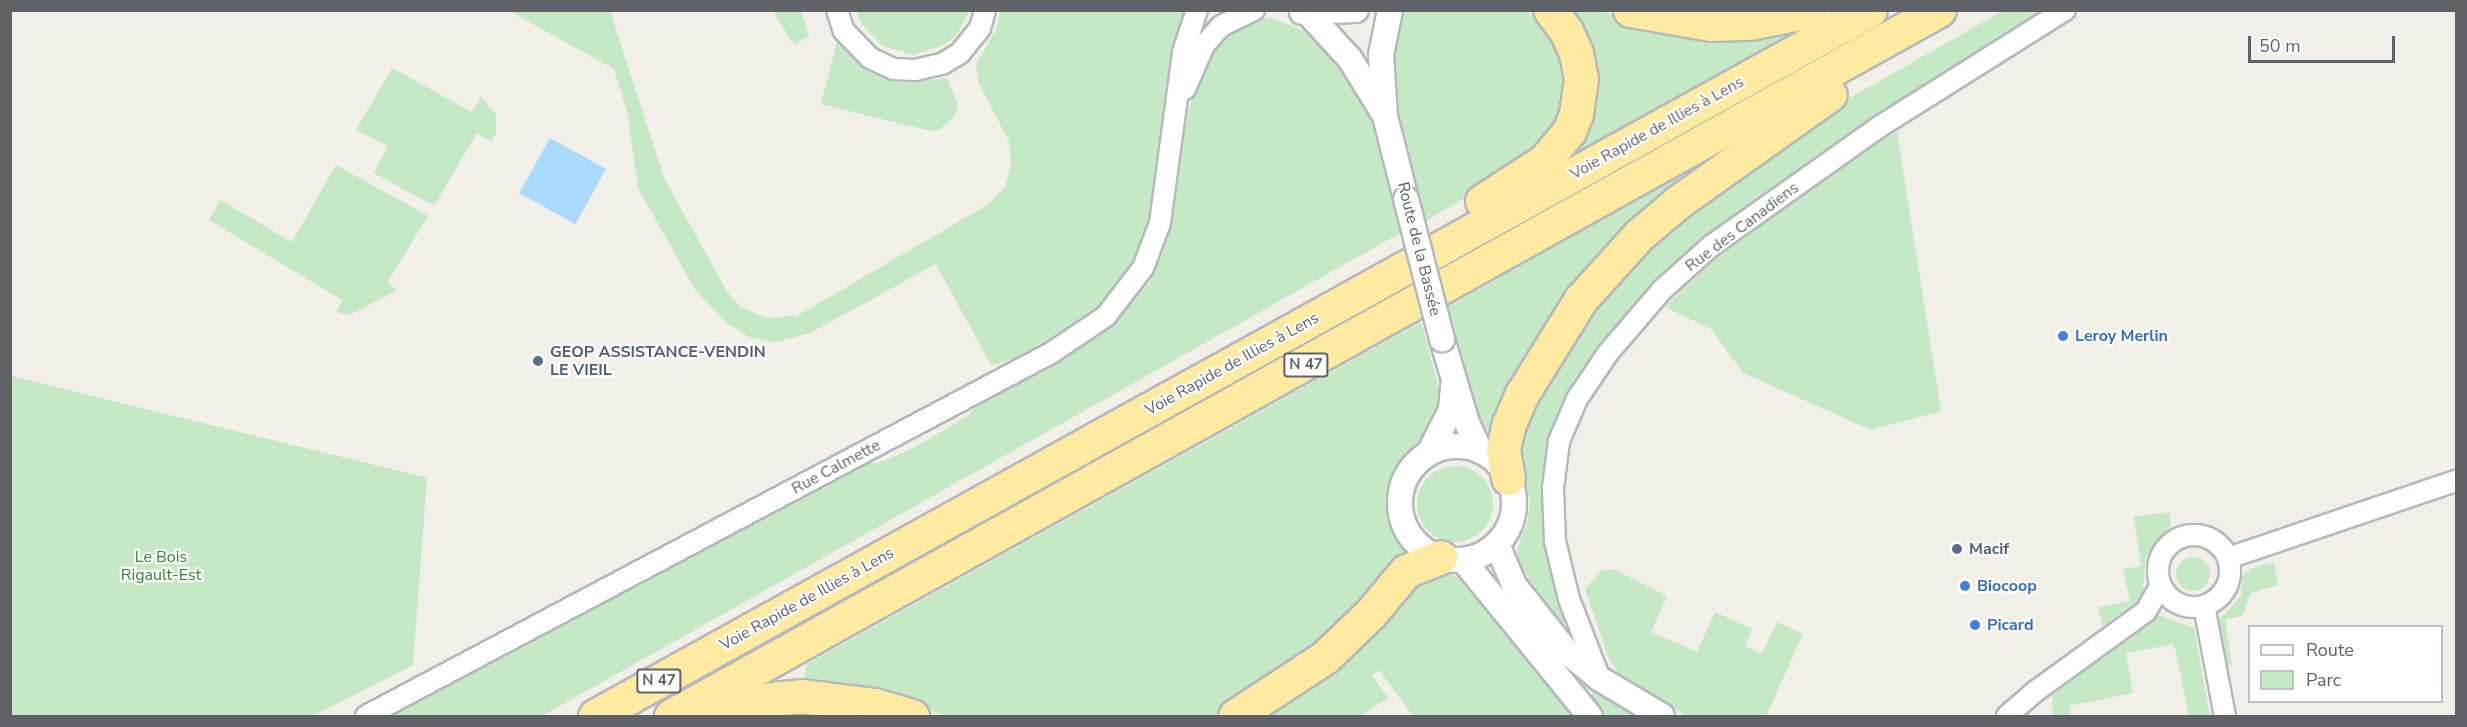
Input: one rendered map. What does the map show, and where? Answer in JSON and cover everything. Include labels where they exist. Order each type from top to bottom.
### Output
[{"type":"highway","points":[[1348,300],[1375,265],[1544,161],[1569,131],[1581,96],[1581,79],[1576,53],[1550,10]]},
{"type":"highway","points":[[1630,10],[1712,24],[1749,23],[1815,10]]},
{"type":"highway","name":"Voie Rapide de Illies à Lens","points":[[595,717],[1870,10]]},
{"type":"highway","points":[[1508,478],[1503,449],[1522,394],[1558,332],[1612,263],[1678,202],[1775,131],[1905,50],[1939,10]]},
{"type":"highway","name":"N 47","points":[[672,717],[1939,10]]},
{"type":"highway","points":[[1235,717],[1325,657],[1370,614],[1406,571],[1452,559]]},
{"type":"highway","points":[[707,717],[752,701],[801,696],[876,705],[912,717]]},
{"type":"street","points":[[837,10],[844,31],[870,58],[894,69],[915,70],[942,64],[960,53],[980,28],[985,10]]},
{"type":"street","name":"Rue Calmette","points":[[366,717],[1051,353],[1098,322],[1124,295],[1152,249],[1160,223],[1183,52],[1197,10]]},
{"type":"street","name":"Rue Calmette","points":[[1176,111],[1204,45],[1221,26],[1254,10]]},
{"type":"street","points":[[1301,12],[1356,10]]},
{"type":"street","name":"Route de la Bassée","points":[[1390,10],[1381,55],[1385,116],[1454,383],[1480,451]]},
{"type":"street","name":"Rue des Canadiens","points":[[1600,679],[1569,599],[1555,541],[1553,488],[1559,441],[1576,399],[1608,352],[1662,290],[1711,246],[1879,127],[2065,10]]},
{"type":"street","name":"Route de la Bassée","points":[[1301,12],[1350,59],[1385,116]]},
{"type":"street","name":"Route de la Bassée","points":[[1430,453],[1451,410],[1454,383]]},
{"type":"street","points":[[1452,559],[1482,555],[1497,544],[1514,512],[1508,478],[1497,462],[1480,451],[1455,447],[1430,453],[1406,479],[1401,513],[1417,544],[1452,559],[1590,717]]},
{"type":"street","points":[[2228,558],[2457,481]]},
{"type":"street","points":[[2007,717],[2036,691],[2146,611],[2160,587],[2158,562],[2167,546],[2182,536],[2204,536],[2215,541],[2228,558],[2229,582],[2223,593],[2204,606],[2179,604],[2160,587]]},
{"type":"street","points":[[1497,544],[1514,585],[1536,617],[1567,652],[1600,679],[1662,717]]},
{"type":"street","points":[[2204,606],[2225,717]]},
{"type":"green space","points":[[856,10],[969,11],[958,33],[944,45],[913,55],[883,46],[861,24]]},
{"type":"green space","points":[[509,11],[610,11],[664,178],[728,293],[740,307],[767,318],[797,316],[989,204],[1005,187],[1011,164],[1009,141],[979,84],[976,65],[997,27],[1000,11],[1189,11],[1169,84],[1146,233],[1138,257],[1121,285],[1076,326],[1019,358],[991,365],[936,264],[810,333],[776,342],[749,337],[727,323],[696,291],[638,188],[627,111],[614,69]]},
{"type":"green space","points":[[773,11],[801,11],[809,36],[794,45]]},
{"type":"green space","points":[[1400,11],[1526,11],[1543,23],[1555,41],[1567,92],[1558,120],[1537,149],[1506,173],[1424,222],[1395,110],[1391,32]]},
{"type":"green space","points":[[1565,11],[1600,11],[1639,22],[1797,30],[1565,158]]},
{"type":"green space","points":[[2003,11],[2043,11],[1873,118],[1708,239],[1654,285],[1574,379],[1550,445],[1566,608],[1563,626],[1520,566],[1517,550],[1528,520],[1530,500],[1520,473],[1516,440],[1522,406],[1645,239],[1807,122]]},
{"type":"green space","points":[[1271,18],[1313,34],[1340,61],[1373,117],[1402,232],[542,716],[388,716],[863,463],[877,463],[910,450],[968,416],[976,404],[1088,343],[1149,283],[1168,239],[1188,110],[1211,49],[1222,35],[1258,19]]},
{"type":"green space","points":[[837,42],[870,73],[900,83],[947,78],[958,105],[955,116],[939,130],[931,131],[821,104]]},
{"type":"green space","points":[[392,68],[472,112],[481,97],[496,114],[496,134],[491,142],[477,133],[434,206],[374,173],[388,146],[356,130]]},
{"type":"green space","points":[[1897,132],[1941,411],[1871,430],[1743,373],[1711,329],[1665,307],[1717,257],[1847,160]]},
{"type":"green space","points":[[1728,149],[1663,201],[1496,432],[1483,429],[1448,307]]},
{"type":"green space","points":[[336,165],[428,216],[387,283],[397,290],[350,315],[337,312],[342,300],[209,220],[220,200],[292,242]]},
{"type":"green space","points":[[1421,322],[1440,391],[1440,412],[1424,444],[1396,476],[1391,515],[1395,530],[1414,556],[1366,609],[1222,716],[948,716],[895,701],[812,689],[804,677],[807,664]]},
{"type":"green space","name":"Le Bois Rigault-Est","points":[[11,376],[427,478],[413,665],[312,716],[11,716]]},
{"type":"green space","points":[[1463,466],[1476,472],[1487,483],[1493,496],[1491,519],[1476,536],[1463,542],[1447,542],[1434,536],[1419,519],[1417,496],[1423,483],[1440,468]]},
{"type":"green space","points":[[2169,512],[2171,525],[2146,556],[2143,592],[2138,601],[2102,626],[2098,607],[2130,601],[2123,569],[2141,566],[2134,517]]},
{"type":"green space","points":[[2193,557],[2205,562],[2210,574],[2205,586],[2193,591],[2181,586],[2176,574],[2181,562]]},
{"type":"green space","points":[[2274,562],[2278,585],[2251,593],[2242,616],[2225,620],[2232,665],[2226,666],[2218,621],[2241,596],[2242,577],[2250,569]]},
{"type":"green space","points":[[1445,570],[1470,585],[1575,716],[1413,716],[1379,670],[1372,675],[1388,698],[1361,716],[1246,716],[1401,583]]},
{"type":"green space","points":[[1602,570],[1615,570],[1667,596],[1651,632],[1697,652],[1715,612],[1752,629],[1745,646],[1762,654],[1777,622],[1803,634],[1766,716],[1686,716],[1620,675],[1609,659],[1585,589]]},
{"type":"green space","points":[[2159,615],[2194,628],[2210,716],[2189,716],[2174,644],[2126,653],[2133,693],[2069,706],[2071,716],[2053,716],[2052,696]]},
{"type":"green space","points":[[1596,690],[1638,716],[1602,716],[1594,706],[1592,694]]},
{"type":"water","points":[[550,138],[606,169],[575,224],[519,193]]},
{"type":"place","name":"Leroy Merlin","points":[[2063,336]]},
{"type":"place","name":"GEOP ASSISTANCE-VENDIN LE VIEIL","points":[[538,361]]},
{"type":"place","name":"Macif","points":[[1957,549]]},
{"type":"place","name":"Biocoop","points":[[1965,586]]},
{"type":"place","name":"Picard","points":[[1975,625]]}]
